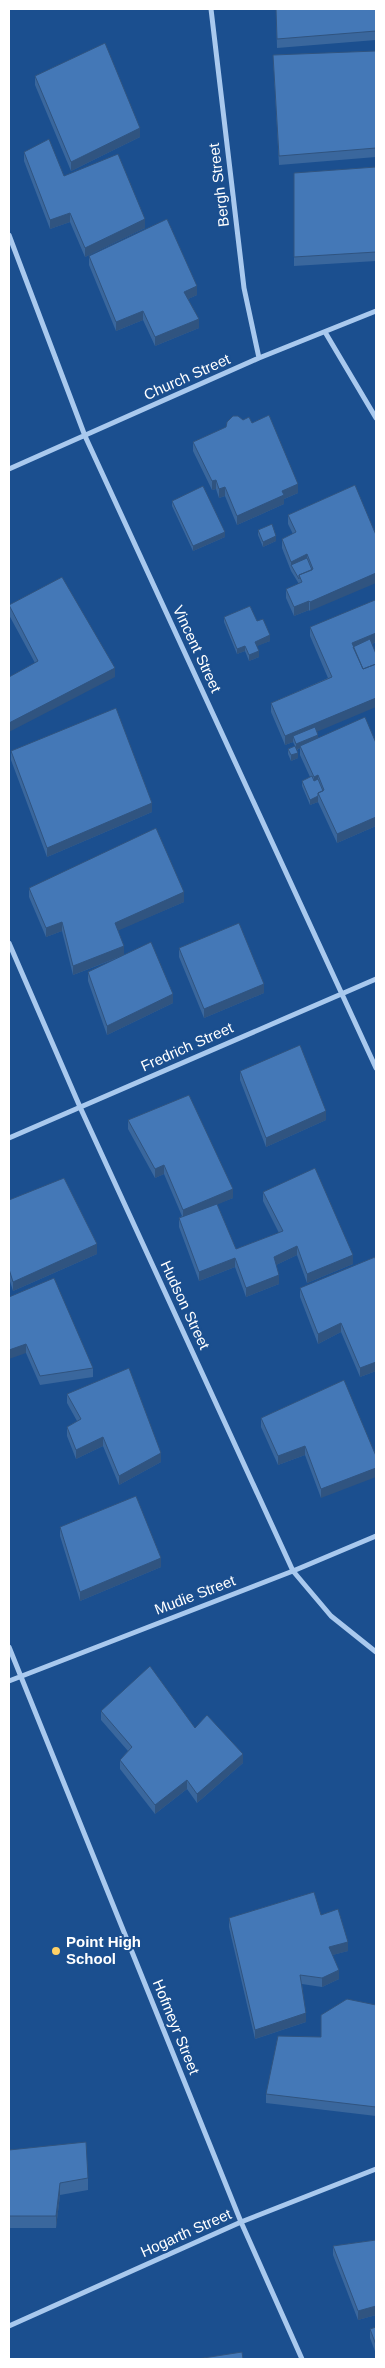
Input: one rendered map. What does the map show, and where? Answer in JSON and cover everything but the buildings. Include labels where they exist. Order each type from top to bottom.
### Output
[{"type":"street","name":"Bergh Street","points":[[211,9],[244,288],[259,358]]},
{"type":"street","name":"Vincent Street","points":[[9,236],[85,436],[376,1068]]},
{"type":"street","name":"Church Street","points":[[9,469],[259,358],[376,311]]},
{"type":"street","points":[[325,332],[376,418]]},
{"type":"street","name":"Hudson Street","points":[[9,943],[80,1107],[293,1571],[331,1616],[376,1652]]},
{"type":"street","name":"Fredrich Street","points":[[9,1138],[376,978]]},
{"type":"street","name":"Mudie Street","points":[[9,1681],[293,1571],[376,1536]]},
{"type":"street","name":"Hofmeyr Street","points":[[9,1647],[241,2222],[302,2359]]},
{"type":"street","name":"Hogarth Street","points":[[9,2326],[241,2222],[376,2169]]},
{"type":"place","name":"Point High School","points":[[56,1951]]}]
